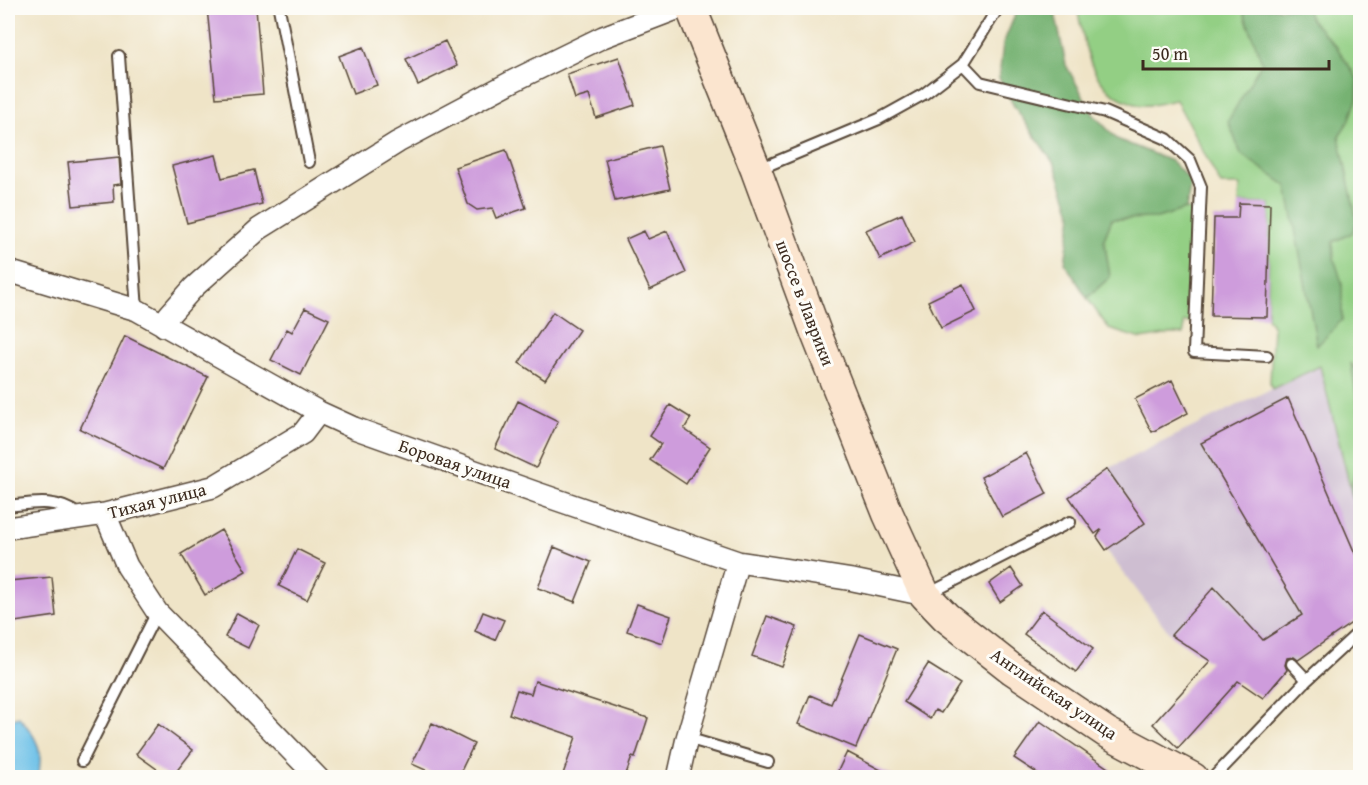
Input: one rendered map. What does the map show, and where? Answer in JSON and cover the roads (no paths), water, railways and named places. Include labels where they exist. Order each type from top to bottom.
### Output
[{"type":"street","points":[[164,326],[169,315],[194,287],[260,229],[398,142],[513,81],[603,37],[679,8]]},
{"type":"street","name":"шоссе в Лаврики","points":[[691,8],[888,514],[925,595]]},
{"type":"street","name":"Боровая улица","points":[[8,271],[137,310],[319,412],[354,428],[738,562],[853,580],[925,595]]},
{"type":"street","name":"Тихая улица","points":[[8,528],[105,514],[213,487],[303,433],[319,412]]},
{"type":"street","points":[[105,514],[127,566],[157,612],[318,777]]},
{"type":"street","points":[[678,777],[687,738],[738,562]]},
{"type":"street","name":"Английская улица","points":[[925,595],[946,617],[1012,669],[1106,732],[1193,777]]},
{"type":"lane","points":[[279,8],[309,162]]},
{"type":"lane","points":[[756,170],[879,119],[924,94],[963,64],[998,8]]},
{"type":"lane","points":[[119,56],[137,310]]},
{"type":"lane","points":[[963,64],[980,82],[1105,112],[1167,139],[1190,160],[1201,187],[1194,352],[1267,356]]},
{"type":"lane","points":[[8,506],[59,503],[82,517]]},
{"type":"lane","points":[[925,595],[942,589],[1070,522]]},
{"type":"lane","points":[[82,761],[157,612]]},
{"type":"lane","points":[[1212,777],[1307,680],[1360,632]]},
{"type":"lane","points":[[1292,664],[1307,680]]},
{"type":"lane","points":[[687,738],[768,762]]},
{"type":"water","points":[[19,717],[38,745],[40,768],[38,777],[8,777],[8,720]]}]
